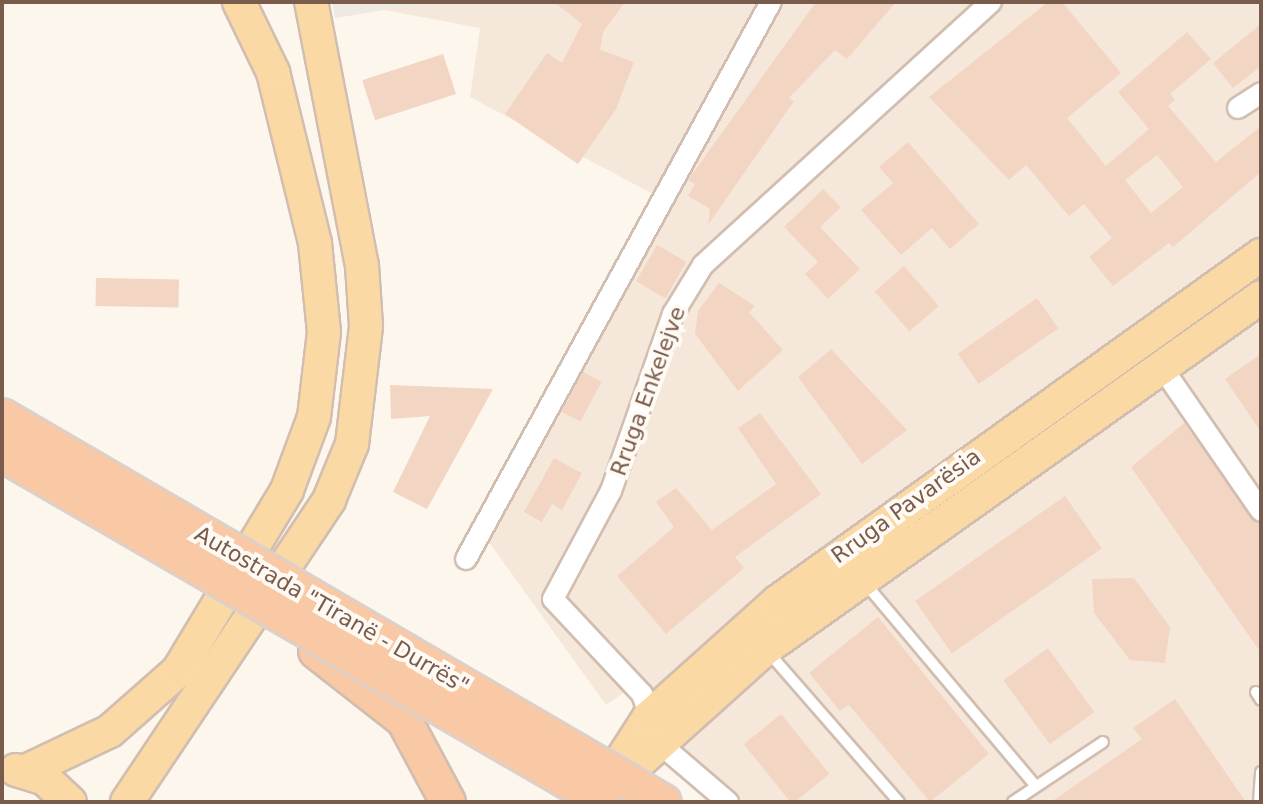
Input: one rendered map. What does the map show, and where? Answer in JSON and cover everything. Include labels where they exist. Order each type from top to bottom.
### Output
[{"type":"highway","name":"Autostrada \"Tiranë - Durrës\"","points":[[2,416],[664,802]]},
{"type":"highway","name":"Autostrada \"Tiranë - Durrës\"","points":[[2,454],[283,622],[603,802]]},
{"type":"highway","points":[[283,622],[404,720],[448,802]]},
{"type":"main road","points":[[13,771],[110,731],[178,671],[287,490],[314,417],[324,332],[315,243],[273,72],[239,2]]},
{"type":"main road","points":[[127,802],[322,511],[352,444],[366,326],[362,266],[311,2]]},
{"type":"main road","name":"Rruga Pavarësia","points":[[596,802],[654,730],[787,594],[1261,255]]},
{"type":"main road","name":"Rruga Pavarësia","points":[[654,730],[860,577],[1261,297]]},
{"type":"main road","points":[[13,771],[70,802]]},
{"type":"street","points":[[466,559],[771,2]]},
{"type":"street","name":"Rruga Enkelejve","points":[[654,730],[642,694],[553,599],[629,452],[673,314],[703,265],[991,2]]},
{"type":"street","points":[[1238,108],[1261,93]]},
{"type":"street","points":[[1161,366],[1261,511]]},
{"type":"street","points":[[654,730],[728,802]]},
{"type":"lane","points":[[860,577],[1036,786]]},
{"type":"lane","points":[[765,649],[899,802]]},
{"type":"lane","points":[[1013,802],[1103,742]]},
{"type":"lane","points":[[1259,802],[1261,772]]},
{"type":"shaded area","points":[[332,2],[435,2],[335,18]]},
{"type":"shaded area","points":[[342,2],[1261,2],[1261,802],[740,802],[668,749],[640,681],[606,705],[486,538],[670,203],[470,97],[480,28]]},
{"type":"building","points":[[554,2],[625,2],[603,32],[600,50],[634,62],[616,109],[578,164],[505,114],[547,53],[562,63],[582,24]]},
{"type":"building","points":[[816,2],[896,2],[847,59],[835,50],[789,98],[794,101],[708,225],[710,209],[688,196],[695,184],[688,180]]},
{"type":"building","points":[[1048,2],[1062,2],[1121,73],[1067,118],[1106,166],[1149,129],[1118,92],[1187,32],[1211,59],[1170,94],[1175,100],[1168,106],[1216,162],[1261,126],[1261,172],[1173,247],[1169,243],[1113,286],[1089,257],[1112,238],[1084,204],[1069,216],[1026,165],[1009,180],[929,97]],"holes":[[[1157,155],[1183,187],[1151,213],[1125,180]]]},
{"type":"building","points":[[1261,24],[1261,66],[1233,88],[1213,63]]},
{"type":"building","points":[[443,54],[456,94],[375,120],[362,80]]},
{"type":"building","points":[[908,142],[979,224],[950,249],[932,228],[901,255],[861,210],[893,183],[879,167]]},
{"type":"building","points":[[823,189],[841,207],[820,227],[860,269],[828,299],[805,274],[818,262],[784,227]]},
{"type":"building","points":[[657,245],[686,262],[665,298],[636,281]]},
{"type":"building","points":[[904,266],[939,306],[909,332],[875,292]]},
{"type":"building","points":[[96,278],[179,279],[178,307],[96,306]]},
{"type":"building","points":[[719,283],[755,306],[749,312],[783,350],[738,391],[695,334],[698,311]]},
{"type":"building","points":[[1037,298],[1058,328],[979,384],[958,354]]},
{"type":"building","points":[[831,349],[907,430],[862,464],[798,377]]},
{"type":"building","points":[[1261,354],[1261,432],[1225,379]]},
{"type":"building","points":[[583,372],[602,382],[580,422],[562,412]]},
{"type":"building","points":[[390,385],[493,389],[427,509],[393,492],[430,416],[391,419]]},
{"type":"building","points":[[760,413],[821,494],[735,557],[744,568],[666,634],[617,576],[674,527],[656,502],[676,488],[712,530],[776,484],[738,428]]},
{"type":"building","points":[[1184,423],[1261,524],[1261,653],[1131,467]]},
{"type":"building","points":[[554,458],[582,473],[562,510],[552,504],[542,522],[524,512]]},
{"type":"building","points":[[1065,496],[1102,548],[952,653],[915,601]]},
{"type":"building","points":[[1134,578],[1170,627],[1165,663],[1130,660],[1094,613],[1092,579]]},
{"type":"building","points":[[878,617],[989,754],[930,802],[849,705],[840,711],[809,673]]},
{"type":"building","points":[[1048,648],[1094,712],[1050,744],[1004,680]]},
{"type":"building","points":[[1175,699],[1246,802],[1051,802],[1142,739],[1133,728]]},
{"type":"building","points":[[781,714],[829,774],[795,802],[790,802],[744,744]]}]
